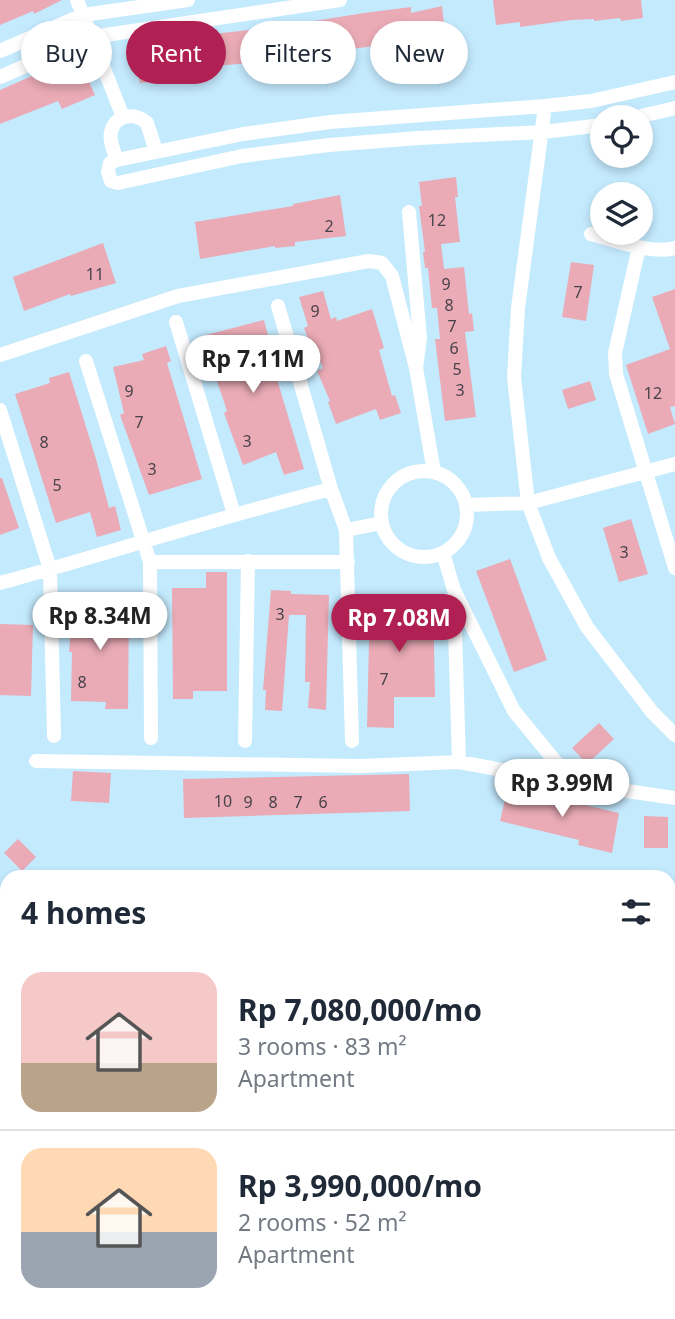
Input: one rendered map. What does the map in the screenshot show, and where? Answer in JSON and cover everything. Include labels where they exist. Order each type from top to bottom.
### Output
[{"type":"street","points":[[77,0],[85,21]]},
{"type":"street","points":[[0,51],[83,15],[188,0]]},
{"type":"street","points":[[112,34],[340,0]]},
{"type":"street","points":[[0,77],[21,68]]},
{"type":"street","points":[[590,126],[543,132],[329,145],[242,156],[118,183],[111,181],[108,172],[110,163],[117,160],[243,134],[330,122],[545,107],[601,99],[675,82]]},
{"type":"street","points":[[110,84],[123,117]]},
{"type":"street","points":[[545,107],[518,308],[514,377],[528,503],[549,558],[587,627],[652,712],[675,734]]},
{"type":"street","points":[[653,113],[675,108]]},
{"type":"street","points":[[117,160],[111,146],[111,132],[116,122],[123,117],[134,115],[147,123],[156,151]]},
{"type":"street","points":[[409,212],[420,338],[416,368]]},
{"type":"street","points":[[632,245],[666,251],[675,248]]},
{"type":"street","points":[[639,247],[615,353],[616,374],[675,568]]},
{"type":"street","points":[[0,355],[178,296],[369,261],[382,263],[392,276],[416,368],[434,472]]},
{"type":"street","points":[[278,306],[331,489],[346,530],[352,741]]},
{"type":"street","points":[[176,322],[234,514]]},
{"type":"street","points":[[86,361],[150,562],[151,738]]},
{"type":"street","points":[[0,410],[50,569],[54,736]]},
{"type":"street","points":[[467,505],[528,503],[675,464]]},
{"type":"street","points":[[417,471],[434,472],[449,478],[460,490],[467,505],[467,519],[463,533],[455,545],[428,558],[413,556],[398,549],[388,537],[382,523],[382,505],[388,489],[401,477],[417,471]]},
{"type":"street","points":[[0,583],[143,544],[234,514],[331,489]]},
{"type":"street","points":[[346,530],[382,523]]},
{"type":"street","points":[[443,553],[454,590],[514,711],[573,783]]},
{"type":"street","points":[[245,741],[248,561]]},
{"type":"street","points":[[150,562],[348,562]]},
{"type":"street","points":[[454,590],[459,762]]},
{"type":"street","points":[[36,761],[360,766],[459,762],[573,783],[675,797]]},
{"type":"building","points":[[0,0],[62,0],[34,14],[33,11],[0,25]]},
{"type":"building","points":[[493,0],[641,0],[643,18],[621,21],[620,18],[571,20],[520,27],[520,22],[496,25]]},
{"type":"building","points":[[442,6],[444,21],[370,21],[370,47],[356,48],[356,21],[314,21],[411,7],[411,13]]},
{"type":"building","points":[[240,31],[240,64],[226,65],[226,33]]},
{"type":"building","points":[[21,81],[21,84],[90,84],[95,95],[62,109],[58,101],[0,124],[0,90]]},
{"type":"building","points":[[456,177],[458,197],[455,197],[460,242],[441,244],[444,269],[464,267],[469,314],[472,313],[474,331],[465,332],[476,417],[445,421],[435,339],[440,339],[437,308],[432,308],[428,268],[425,268],[419,182]]},
{"type":"building","points":[[340,195],[346,236],[200,259],[195,222],[293,206]]},
{"type":"building","points":[[103,243],[116,283],[71,296],[70,294],[24,311],[13,277]]},
{"type":"building","points":[[571,262],[594,265],[586,321],[562,317]]},
{"type":"building","points":[[675,289],[675,406],[670,407],[675,424],[648,434],[626,365],[670,349],[652,297]]},
{"type":"building","points":[[323,291],[331,319],[336,317],[337,321],[372,309],[384,348],[379,350],[392,396],[395,395],[401,413],[380,420],[376,409],[336,424],[328,402],[330,401],[317,371],[323,368],[304,328],[308,326],[299,297]]},
{"type":"building","points":[[264,320],[273,355],[270,356],[304,469],[284,475],[276,452],[243,465],[224,413],[227,411],[202,336]]},
{"type":"building","points":[[166,346],[171,361],[167,363],[202,479],[149,495],[120,415],[124,413],[113,367],[144,360],[142,354]]},
{"type":"building","points":[[69,372],[109,508],[115,506],[121,530],[97,537],[90,512],[56,523],[15,394],[50,383],[49,378]]},
{"type":"building","points":[[590,381],[596,400],[568,409],[562,390]]},
{"type":"building","points":[[0,478],[19,528],[0,535]]},
{"type":"building","points":[[631,519],[648,574],[619,582],[603,528]]},
{"type":"building","points":[[510,559],[547,660],[514,672],[476,571]]},
{"type":"building","points":[[206,572],[227,572],[227,691],[193,691],[193,699],[173,699],[172,588],[206,588]]},
{"type":"building","points":[[271,590],[291,591],[291,594],[329,595],[326,710],[308,708],[310,682],[305,682],[306,615],[289,615],[282,711],[265,710],[266,690],[263,690]]},
{"type":"building","points":[[401,594],[433,594],[435,697],[394,697],[394,728],[367,727],[370,597],[401,598]]},
{"type":"building","points":[[70,595],[91,596],[91,602],[129,602],[128,709],[105,709],[106,702],[71,701],[72,652],[69,652],[73,608],[69,608]]},
{"type":"building","points":[[0,624],[33,625],[31,696],[0,695]]},
{"type":"building","points":[[599,723],[614,739],[587,764],[572,748]]},
{"type":"building","points":[[73,771],[111,773],[109,803],[71,801]]},
{"type":"building","points":[[409,774],[410,811],[184,818],[183,779]]},
{"type":"building","points":[[508,787],[619,813],[612,853],[578,845],[579,840],[500,821]]},
{"type":"building","points":[[644,816],[668,817],[668,848],[644,848]]},
{"type":"building","points":[[18,839],[36,857],[21,870],[4,853]]}]
